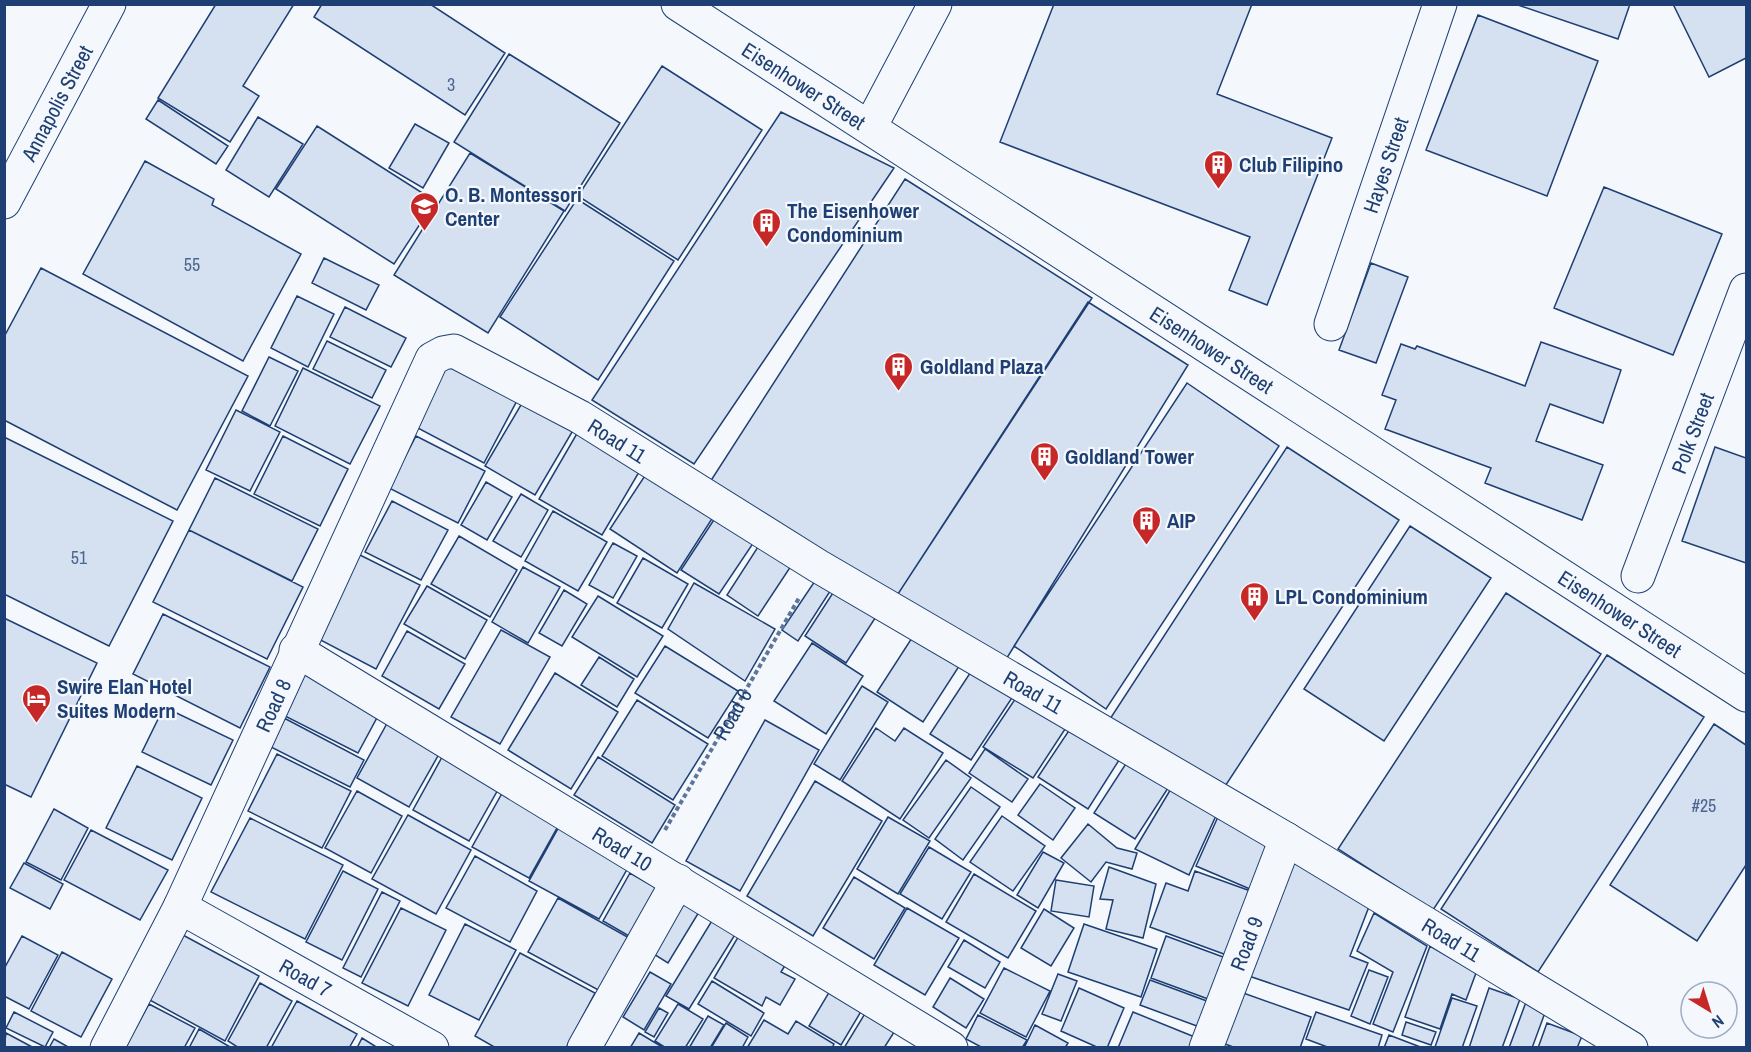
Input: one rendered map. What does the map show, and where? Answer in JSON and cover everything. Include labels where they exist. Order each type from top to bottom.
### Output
[{"type":"street","name":"Annapolis Street","points":[[4,202],[109,4]]},
{"type":"street","name":"Eisenhower Street","points":[[678,4],[1746,695]]},
{"type":"street","points":[[870,127],[935,4]]},
{"type":"street","name":"Hayes Street","points":[[1331,324],[1440,4]]},
{"type":"street","name":"Polk Street","points":[[1638,576],[1746,290]]},
{"type":"street","name":"Road 11","points":[[432,359],[443,353],[454,351],[580,417],[818,566],[1286,839],[1630,1047]]},
{"type":"street","name":"Road 8","points":[[107,1047],[180,907],[296,650],[432,359]]},
{"type":"street","name":"Road 10","points":[[296,650],[951,1047]]},
{"type":"street","name":"Road 9","points":[[1206,1047],[1286,839]]},
{"type":"street","points":[[584,1047],[678,881]]},
{"type":"street","name":"Road 7","points":[[180,907],[432,1047]]},
{"type":"path","name":"Road 6","points":[[646,862],[818,566]]},
{"type":"building","points":[[216,4],[294,4],[243,86],[259,96],[230,142],[158,98]]},
{"type":"building","points":[[322,4],[430,4],[505,53],[465,115],[314,17]]},
{"type":"building","name":"Club Filipino","points":[[1054,4],[1252,4],[1217,94],[1332,138],[1267,305],[1229,290],[1250,237],[1000,142]]},
{"type":"building","points":[[1515,4],[1630,4],[1618,39]]},
{"type":"building","points":[[1673,4],[1746,4],[1746,58],[1709,77]]},
{"type":"building","points":[[1478,15],[1598,61],[1547,196],[1426,150]]},
{"type":"building","points":[[509,54],[620,123],[565,211],[454,142]]},
{"type":"building","points":[[662,66],[762,130],[678,260],[578,196]]},
{"type":"building","points":[[158,100],[228,146],[216,164],[146,119]]},
{"type":"building","name":"The Eisenhower Condominium","points":[[781,112],[894,168],[694,464],[592,400]]},
{"type":"building","points":[[258,117],[303,144],[269,197],[226,170]]},
{"type":"building","points":[[415,124],[449,143],[423,188],[389,168]]},
{"type":"building","points":[[317,126],[435,201],[394,264],[276,189]]},
{"type":"building","points":[[470,153],[564,211],[488,333],[394,275]]},
{"type":"building","points":[[145,161],[214,199],[212,205],[301,254],[243,361],[83,274]]},
{"type":"building","name":"Goldland Plaza","points":[[905,179],[1092,298],[896,597],[710,482]]},
{"type":"building","points":[[1604,187],[1722,234],[1673,355],[1554,308]]},
{"type":"building","points":[[577,199],[674,261],[598,380],[500,317]]},
{"type":"building","points":[[324,258],[379,285],[366,310],[312,283]]},
{"type":"building","points":[[1371,263],[1408,277],[1376,363],[1339,350]]},
{"type":"building","points":[[41,268],[248,376],[177,510],[4,420],[4,337]]},
{"type":"building","points":[[297,296],[334,314],[308,367],[271,348]]},
{"type":"building","name":"Goldland Tower","points":[[1088,302],[1188,365],[1005,661],[896,597]]},
{"type":"building","points":[[345,307],[406,338],[391,367],[330,337]]},
{"type":"building","points":[[327,341],[386,370],[372,398],[313,369]]},
{"type":"building","points":[[1541,342],[1621,370],[1603,423],[1550,404],[1536,441],[1603,465],[1582,520],[1485,483],[1491,468],[1385,429],[1396,400],[1382,395],[1401,344],[1415,349],[1417,346],[1525,386]]},
{"type":"building","points":[[269,357],[298,371],[270,426],[242,411]]},
{"type":"building","points":[[450,359],[520,395],[484,463],[414,426]]},
{"type":"building","points":[[303,368],[380,406],[350,464],[275,426]]},
{"type":"building","name":"AIP","points":[[1187,383],[1279,446],[1106,709],[1014,646]]},
{"type":"building","points":[[525,398],[575,427],[535,495],[485,466]]},
{"type":"building","points":[[236,410],[280,432],[250,491],[206,470]]},
{"type":"building","points":[[579,430],[642,467],[602,535],[539,499]]},
{"type":"building","points":[[283,436],[348,469],[320,526],[254,494]]},
{"type":"building","points":[[416,436],[485,471],[458,523],[389,488]]},
{"type":"building","points":[[4,437],[173,521],[109,646],[4,594]]},
{"type":"building","name":"LPL Condominium","points":[[1287,447],[1399,520],[1220,794],[1108,722]]},
{"type":"building","points":[[1715,447],[1746,458],[1746,563],[1682,541]]},
{"type":"building","points":[[650,468],[717,511],[677,573],[610,529]]},
{"type":"building","points":[[215,478],[318,529],[292,581],[189,530]]},
{"type":"building","points":[[486,482],[512,497],[487,540],[461,525]]},
{"type":"building","points":[[521,494],[548,510],[521,557],[493,541]]},
{"type":"building","points":[[392,501],[448,530],[421,580],[365,552]]},
{"type":"building","points":[[721,509],[760,533],[719,594],[681,570]]},
{"type":"building","points":[[553,511],[607,542],[578,591],[525,561]]},
{"type":"building","points":[[1410,526],[1491,578],[1384,741],[1304,689]]},
{"type":"building","points":[[189,530],[303,587],[267,659],[153,602]]},
{"type":"building","points":[[459,536],[517,570],[490,617],[431,584]]},
{"type":"building","points":[[765,536],[797,557],[758,616],[727,595]]},
{"type":"building","points":[[613,543],[637,556],[613,598],[589,585]]},
{"type":"building","points":[[352,551],[420,585],[376,669],[309,634]]},
{"type":"building","points":[[643,558],[688,584],[662,628],[617,603]]},
{"type":"building","points":[[523,567],[560,587],[528,643],[492,622]]},
{"type":"building","points":[[821,572],[836,582],[798,641],[782,630]]},
{"type":"building","points":[[840,582],[881,609],[846,663],[805,636]]},
{"type":"building","points":[[694,583],[775,629],[745,681],[668,629]]},
{"type":"building","points":[[427,586],[487,620],[465,659],[404,624]]},
{"type":"building","points":[[564,590],[587,604],[562,646],[539,633]]},
{"type":"building","points":[[1506,593],[1601,654],[1433,910],[1338,849]]},
{"type":"building","points":[[598,596],[663,636],[637,677],[572,637]]},
{"type":"building","points":[[163,614],[270,667],[240,728],[133,674]]},
{"type":"building","name":"Swire Elan Hotel Suites Modern","points":[[4,618],[97,663],[31,797],[4,784]]},
{"type":"building","points":[[919,627],[965,657],[923,722],[877,692]]},
{"type":"building","points":[[501,630],[550,657],[500,744],[451,717]]},
{"type":"building","points":[[407,631],[465,664],[439,709],[382,676]]},
{"type":"building","points":[[812,643],[863,676],[826,734],[774,701]]},
{"type":"building","points":[[665,646],[738,691],[708,738],[635,693]]},
{"type":"building","points":[[1607,655],[1704,717],[1538,972],[1441,909]]},
{"type":"building","points":[[599,657],[634,679],[617,707],[581,685]]},
{"type":"building","points":[[978,661],[1019,687],[971,760],[930,734]]},
{"type":"building","points":[[298,670],[380,712],[358,753],[277,712]]},
{"type":"building","points":[[555,673],[618,712],[571,789],[508,750]]},
{"type":"building","points":[[862,686],[888,702],[840,780],[814,764]]},
{"type":"building","points":[[1022,689],[1071,720],[1033,778],[983,747]]},
{"type":"building","points":[[637,700],[708,744],[673,800],[602,756]]},
{"type":"building","points":[[164,707],[233,740],[211,785],[142,752]]},
{"type":"building","points":[[284,718],[364,760],[350,787],[269,746]]},
{"type":"building","points":[[390,718],[443,747],[409,807],[357,778]]},
{"type":"building","points":[[765,720],[819,750],[740,891],[686,861]]},
{"type":"building","points":[[1714,724],[1746,745],[1746,865],[1697,941],[1610,885]]},
{"type":"building","points":[[1072,726],[1121,757],[1088,809],[1038,777]]},
{"type":"building","points":[[876,728],[895,741],[904,728],[943,753],[900,819],[842,781]]},
{"type":"building","points":[[447,748],[504,779],[469,841],[413,810]]},
{"type":"building","points":[[985,749],[1028,779],[1012,802],[969,773]]},
{"type":"building","points":[[277,754],[351,791],[322,848],[248,811]]},
{"type":"building","points":[[598,757],[675,805],[652,843],[574,795]]},
{"type":"building","points":[[1129,759],[1170,785],[1135,839],[1094,813]]},
{"type":"building","points":[[946,760],[971,778],[929,838],[903,820]]},
{"type":"building","points":[[137,766],[202,798],[172,860],[106,828]]},
{"type":"building","points":[[815,781],[882,821],[813,936],[747,896]]},
{"type":"building","points":[[1040,784],[1075,808],[1053,840],[1018,815]]},
{"type":"building","points":[[971,787],[1000,807],[963,860],[935,839]]},
{"type":"building","points":[[1172,787],[1219,809],[1189,875],[1135,849]]},
{"type":"building","points":[[505,788],[562,819],[529,878],[472,847]]},
{"type":"building","points":[[357,791],[402,816],[371,873],[325,848]]},
{"type":"building","points":[[54,809],[88,828],[61,880],[26,862]]},
{"type":"building","points":[[1221,810],[1277,843],[1257,892],[1196,866]]},
{"type":"building","points":[[408,815],[471,850],[436,914],[372,879]]},
{"type":"building","points":[[1002,816],[1045,846],[1013,891],[970,862]]},
{"type":"building","points":[[888,817],[930,841],[898,894],[857,869]]},
{"type":"building","points":[[250,818],[343,865],[305,939],[211,892]]},
{"type":"building","points":[[1088,824],[1117,848],[1137,853],[1132,869],[1106,862],[1091,882],[1061,858]]},
{"type":"building","points":[[560,825],[630,864],[599,919],[529,881]]},
{"type":"building","points":[[91,830],[168,870],[140,920],[64,880]]},
{"type":"building","points":[[929,847],[971,872],[942,919],[900,894]]},
{"type":"building","points":[[1043,852],[1064,863],[1038,908],[1017,895]]},
{"type":"building","points":[[475,856],[537,891],[510,942],[446,908]]},
{"type":"building","points":[[1298,858],[1370,904],[1350,956],[1368,963],[1349,1010],[1243,974],[1286,864]]},
{"type":"building","points":[[24,863],[63,884],[50,909],[10,888]]},
{"type":"building","points":[[1109,867],[1156,884],[1143,938],[1106,929],[1113,900],[1100,899]]},
{"type":"building","points":[[343,871],[378,889],[342,960],[306,942]]},
{"type":"building","points":[[1195,871],[1256,893],[1232,957],[1150,927],[1166,883],[1188,891]]},
{"type":"building","points":[[630,873],[656,888],[629,936],[603,921]]},
{"type":"building","points":[[974,874],[1036,911],[1008,958],[946,922]]},
{"type":"building","points":[[854,877],[905,908],[874,959],[823,928]]},
{"type":"building","points":[[1056,880],[1094,886],[1089,917],[1051,911]]},
{"type":"building","points":[[382,892],[400,901],[361,977],[343,968]]},
{"type":"building","points":[[675,897],[699,912],[668,963],[644,948]]},
{"type":"building","points":[[558,898],[631,939],[602,992],[528,952]]},
{"type":"building","points":[[401,908],[446,930],[408,1006],[362,983]]},
{"type":"building","points":[[907,908],[959,938],[925,995],[874,965]]},
{"type":"building","points":[[1044,909],[1074,928],[1051,966],[1021,948]]},
{"type":"building","points":[[1374,913],[1427,946],[1393,1032],[1373,1024],[1393,972],[1357,951]]},
{"type":"building","points":[[713,919],[736,933],[689,1009],[666,996]]},
{"type":"building","points":[[465,924],[516,950],[479,1020],[429,995]]},
{"type":"building","points":[[1084,924],[1157,949],[1141,997],[1068,972]]},
{"type":"building","points":[[744,927],[792,954],[781,972],[795,979],[780,1005],[766,997],[762,1006],[714,978]]},
{"type":"building","points":[[181,934],[259,976],[225,1041],[146,998]]},
{"type":"building","points":[[22,936],[58,955],[29,1009],[4,996],[4,969]]},
{"type":"building","points":[[1166,936],[1234,961],[1219,1003],[1151,978]]},
{"type":"building","points":[[964,940],[1000,962],[985,988],[948,967]]},
{"type":"building","points":[[1430,946],[1476,973],[1466,1000],[1452,994],[1440,1029],[1405,1017]]},
{"type":"building","points":[[62,952],[112,979],[81,1037],[31,1011]]},
{"type":"building","points":[[520,953],[595,993],[566,1048],[496,1048],[475,1036]]},
{"type":"building","points":[[1004,968],[1050,991],[1026,1037],[980,1013]]},
{"type":"building","points":[[1369,970],[1388,977],[1370,1024],[1351,1016]]},
{"type":"building","points":[[650,972],[671,984],[644,1030],[623,1017]]},
{"type":"building","points":[[1058,974],[1077,981],[1061,1021],[1042,1014]]},
{"type":"building","points":[[950,978],[984,999],[966,1028],[933,1007]]},
{"type":"building","points":[[837,979],[869,998],[841,1045],[809,1026]]},
{"type":"building","points":[[1150,980],[1215,1004],[1205,1029],[1140,1005]]},
{"type":"building","points":[[712,981],[764,1013],[751,1036],[698,1004]]},
{"type":"building","points":[[260,983],[292,1001],[266,1048],[239,1048],[228,1041]]},
{"type":"building","points":[[1079,988],[1124,1008],[1107,1048],[1099,1048],[1061,1031]]},
{"type":"building","points":[[1489,988],[1520,999],[1502,1048],[1469,1048]]},
{"type":"building","points":[[1232,989],[1311,1017],[1300,1048],[1236,1048],[1214,1040]]},
{"type":"building","points":[[1452,998],[1477,1006],[1462,1048],[1437,1048],[1435,1047]]},
{"type":"building","points":[[297,1001],[357,1034],[349,1048],[271,1048]]},
{"type":"building","points":[[1526,1002],[1546,1010],[1532,1048],[1509,1048]]},
{"type":"building","points":[[149,1004],[195,1028],[184,1048],[125,1048]]},
{"type":"building","points":[[678,1004],[703,1019],[685,1048],[666,1048],[655,1041]]},
{"type":"building","points":[[869,1007],[898,1026],[884,1048],[844,1048]]},
{"type":"building","points":[[659,1008],[668,1013],[654,1037],[645,1032]]},
{"type":"building","points":[[14,1012],[53,1032],[45,1047],[6,1028]]},
{"type":"building","points":[[1133,1012],[1207,1042],[1204,1048],[1118,1048]]},
{"type":"building","points":[[1316,1012],[1382,1035],[1378,1048],[1330,1048],[1306,1039]]},
{"type":"building","points":[[978,1015],[1027,1040],[1022,1048],[983,1048],[966,1039]]},
{"type":"building","points":[[708,1016],[724,1025],[710,1048],[689,1048]]},
{"type":"building","points":[[764,1020],[788,1034],[796,1021],[834,1044],[832,1048],[747,1048]]},
{"type":"building","points":[[1406,1022],[1436,1032],[1431,1045],[1402,1035]]},
{"type":"building","points":[[726,1023],[748,1037],[742,1048],[711,1048]]},
{"type":"building","points":[[1547,1023],[1582,1036],[1577,1048],[1538,1048]]},
{"type":"building","points":[[1035,1025],[1068,1043],[1065,1048],[1024,1048]]},
{"type":"building","points":[[199,1029],[232,1048],[189,1048]]},
{"type":"building","points":[[6,1033],[34,1048],[4,1048]]},
{"type":"building","points":[[639,1033],[664,1048],[630,1048]]},
{"type":"building","points":[[1389,1035],[1423,1048],[1384,1048]]},
{"type":"building","points":[[362,1038],[378,1048],[357,1048]]},
{"type":"building","points":[[54,1039],[70,1048],[49,1048]]},
{"type":"place","name":"Club Filipino","points":[[1218,190]]},
{"type":"place","name":"O. B. Montessori Center","points":[[424,232]]},
{"type":"place","name":"The Eisenhower Condominium","points":[[766,248]]},
{"type":"place","name":"Goldland Plaza","points":[[899,392]]},
{"type":"place","name":"Goldland Tower","points":[[1044,482]]},
{"type":"place","name":"AIP","points":[[1146,546]]},
{"type":"place","name":"LPL Condominium","points":[[1254,622]]},
{"type":"place","name":"Swire Elan Hotel Suites Modern","points":[[36,724]]}]
